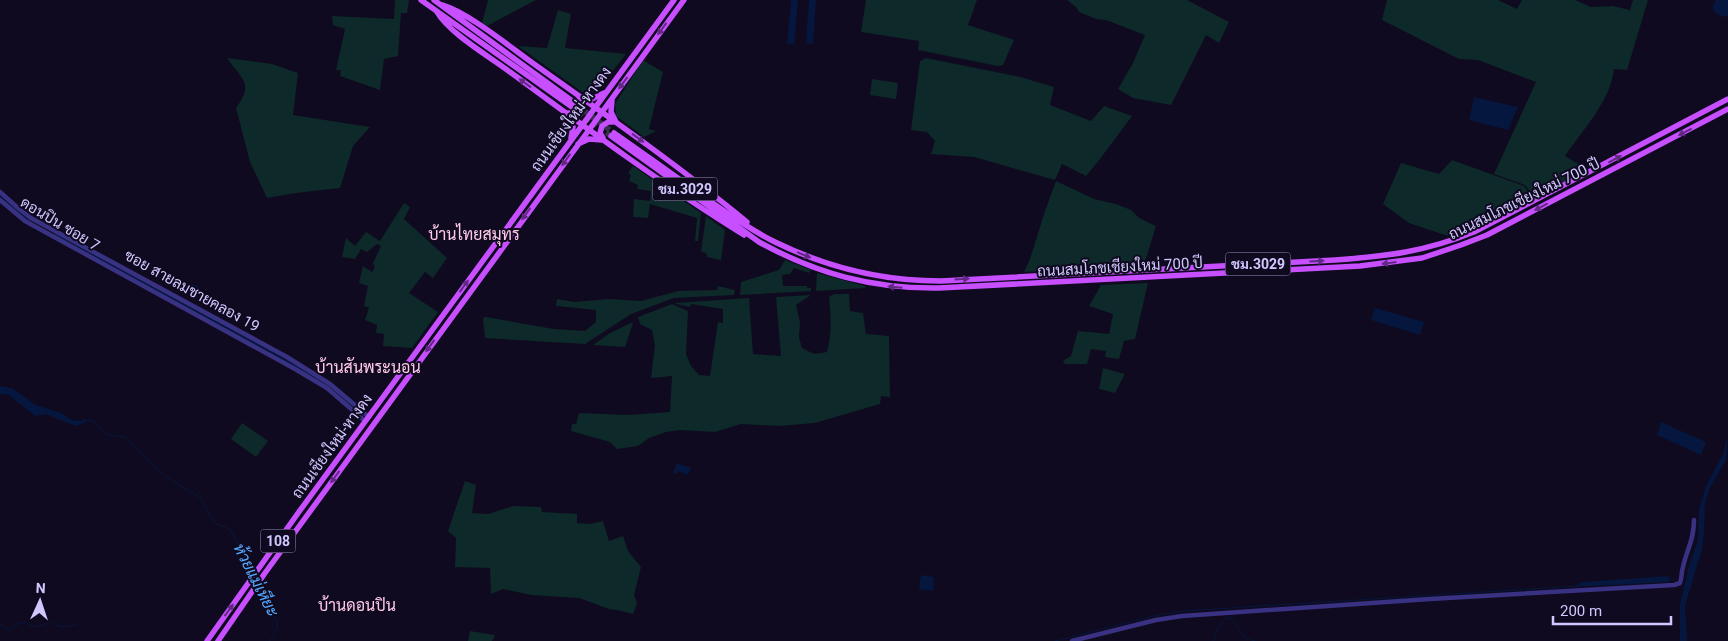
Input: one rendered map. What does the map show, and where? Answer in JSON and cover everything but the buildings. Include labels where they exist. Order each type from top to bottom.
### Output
[{"type":"main road","points":[[420,0],[573,105],[434,0]]},
{"type":"main road","name":"ถนนเชียงใหม่-หางดง","points":[[207,641],[674,0]]},
{"type":"main road","name":"ถนนเชียงใหม่-หางดง","points":[[218,641],[261,578],[576,145],[684,0]]},
{"type":"main road","points":[[442,5],[452,8],[485,29],[616,122],[760,234]]},
{"type":"main road","points":[[437,12],[442,20],[461,36],[604,140],[705,211],[744,236],[759,242]]},
{"type":"main road","points":[[578,95],[592,98],[608,91]]},
{"type":"main road","points":[[566,112],[574,114],[581,108],[582,101],[578,95]]},
{"type":"main road","points":[[612,98],[611,112],[616,122]]},
{"type":"main road","name":"ถนนสมโภชเชียงใหม่ 700 ปี","points":[[1728,99],[1474,232],[1432,247],[1388,256],[1335,260],[919,281],[874,276],[846,270],[798,252],[760,234],[612,134],[759,242],[784,256],[868,287],[961,288],[1324,269],[1393,263],[1422,258],[1461,246],[1487,235],[1728,109]]},
{"type":"main road","points":[[566,112],[572,124],[571,140]]},
{"type":"main road","points":[[604,140],[600,133],[602,126],[608,122],[616,122]]},
{"type":"main road","points":[[576,145],[592,139],[604,140]]},
{"type":"street","name":"ซอย สายลมชายคลอง 19","points":[[0,192],[31,218],[287,357],[343,394],[367,419]]},
{"type":"street","name":"ดอนปิน ซอย 7","points":[[0,200],[25,221],[295,368],[327,388],[367,419]]},
{"type":"street","points":[[1072,641],[1156,620],[1182,616],[1674,585],[1681,581],[1682,569],[1693,538],[1694,520]]},
{"type":"green space","points":[[395,0],[409,0],[407,13],[401,13],[398,56],[384,59],[380,90],[340,76],[341,70],[336,70],[345,29],[333,25],[332,16],[394,19]]},
{"type":"green space","points":[[488,0],[536,0],[487,26],[482,23]]},
{"type":"green space","points":[[866,0],[977,0],[968,25],[1014,40],[1003,65],[998,66],[918,50],[919,41],[861,32]]},
{"type":"green space","points":[[1067,0],[1187,0],[1229,22],[1219,43],[1206,35],[1171,105],[1133,98],[1118,89],[1133,63],[1145,35],[1079,12]]},
{"type":"green space","points":[[1387,0],[1498,0],[1517,9],[1522,0],[1575,0],[1591,7],[1613,6],[1630,10],[1633,0],[1648,0],[1627,70],[1614,69],[1612,81],[1602,103],[1565,156],[1588,170],[1534,197],[1525,185],[1494,174],[1536,82],[1478,60],[1459,59],[1382,20]]},
{"type":"green space","points":[[558,10],[571,14],[565,48],[626,54],[596,92],[582,92],[518,46],[547,48]]},
{"type":"green space","points":[[227,58],[272,64],[298,73],[293,115],[370,127],[353,146],[340,188],[267,198],[250,162],[236,108],[245,92],[244,81]]},
{"type":"green space","points":[[926,58],[1020,77],[1054,87],[1050,105],[1091,121],[1104,106],[1132,116],[1086,176],[1062,164],[1055,180],[974,157],[931,154],[935,141],[927,132],[911,130],[920,61]]},
{"type":"green space","points":[[643,60],[663,72],[649,129],[656,131],[644,137],[616,116],[615,104]]},
{"type":"green space","points":[[872,79],[898,83],[896,99],[870,95]]},
{"type":"green space","points":[[1452,160],[1524,186],[1532,197],[1451,237],[1409,223],[1383,204],[1401,163],[1439,174]]},
{"type":"green space","points":[[633,166],[701,213],[698,241],[695,241],[697,218],[650,204],[648,218],[633,217],[634,199],[650,201],[651,191],[637,189],[638,185],[629,181],[631,175],[628,173]]},
{"type":"green space","points":[[1056,181],[1094,199],[1131,210],[1139,218],[1156,226],[1144,265],[1024,272]]},
{"type":"green space","points":[[404,203],[410,207],[404,219],[447,258],[433,278],[425,272],[409,293],[438,312],[412,348],[383,346],[384,334],[376,333],[377,325],[365,320],[369,308],[364,306],[368,286],[359,283],[363,266],[372,272],[375,267],[373,263],[381,246],[377,244],[367,252],[361,249],[355,259],[342,257],[346,238],[355,246],[366,232],[380,241]]},
{"type":"green space","points":[[706,216],[725,230],[721,260],[707,257],[707,254],[701,251]]},
{"type":"green space","points":[[785,260],[811,270],[809,273],[794,268],[790,274],[782,275],[783,286],[807,286],[807,288],[811,288],[811,291],[740,295],[741,282],[779,270]]},
{"type":"green space","points":[[817,273],[865,286],[865,288],[816,291]]},
{"type":"green space","points":[[1148,283],[1135,339],[1124,341],[1119,359],[1105,357],[1106,351],[1091,349],[1087,364],[1065,364],[1063,361],[1071,356],[1078,331],[1109,334],[1113,314],[1089,306],[1101,285]]},
{"type":"green space","points":[[718,286],[735,290],[734,295],[674,298],[631,314],[585,344],[485,338],[483,318],[486,317],[554,329],[585,331],[596,322],[596,310],[556,306],[557,299],[574,302],[609,299],[641,301],[678,291],[717,290]]},
{"type":"green space","points":[[834,294],[849,294],[850,311],[863,313],[866,334],[889,336],[890,397],[881,396],[880,404],[815,423],[779,426],[741,424],[715,432],[680,430],[666,432],[649,438],[638,446],[617,449],[610,442],[571,431],[572,424],[576,424],[579,413],[627,415],[670,412],[672,376],[651,378],[655,345],[652,330],[640,324],[638,317],[672,304],[688,311],[686,354],[691,366],[699,375],[710,376],[718,322],[723,323],[723,309],[691,304],[690,307],[676,303],[749,298],[753,354],[781,356],[776,297],[811,295],[796,305],[800,322],[799,337],[802,348],[814,354],[827,352],[831,325],[829,297]]},
{"type":"green space","points":[[633,323],[625,347],[593,345],[610,333]]},
{"type":"green space","points":[[1103,368],[1125,374],[1115,393],[1099,389]]},
{"type":"green space","points":[[242,423],[268,441],[256,457],[231,439]]},
{"type":"green space","points":[[465,481],[476,485],[472,513],[488,514],[513,506],[541,507],[542,512],[577,514],[577,523],[590,524],[603,521],[609,541],[623,536],[628,551],[641,567],[634,595],[637,603],[633,614],[609,609],[579,598],[531,595],[503,589],[491,594],[490,568],[455,567],[456,538],[448,531]]},
{"type":"green space","points":[[470,631],[495,635],[492,641],[468,641]]},
{"type":"water","points":[[791,0],[798,0],[794,44],[787,44]]},
{"type":"water","points":[[809,0],[816,0],[813,44],[806,43]]},
{"type":"water","points":[[1716,0],[1728,0],[1728,17],[1714,11],[1713,6]]},
{"type":"water","points":[[1474,97],[1518,107],[1508,130],[1469,120]]},
{"type":"water","points":[[188,283],[199,286],[196,297],[186,293]]},
{"type":"water","points":[[1375,308],[1424,322],[1420,335],[1371,320]]},
{"type":"water","points":[[0,386],[12,388],[36,405],[61,413],[72,420],[81,421],[85,418],[86,422],[75,426],[46,414],[35,416],[9,395],[0,394]]},
{"type":"water","points":[[1661,422],[1706,442],[1701,455],[1657,435]]},
{"type":"water","points":[[1728,435],[1726,460],[1710,488],[1705,503],[1702,549],[1685,606],[1687,641],[1680,641],[1680,604],[1689,566],[1698,540],[1699,509],[1706,486],[1723,454]]},
{"type":"water","points":[[677,463],[691,468],[688,475],[678,471],[676,474],[673,473]]},
{"type":"water","points":[[921,575],[934,577],[933,591],[919,589]]},
{"type":"water","points":[[1669,576],[1669,582],[1574,587],[1582,582]]},
{"type":"waterway","points":[[0,196],[30,219]]},
{"type":"waterway","points":[[57,234],[325,383],[362,414]]},
{"type":"waterway","name":"ห้วยแม่เหียะ","points":[[84,421],[90,420],[96,423],[108,435],[125,437],[165,476],[202,499],[215,523],[228,528],[232,532],[252,573]]},
{"type":"waterway","points":[[1669,580],[1675,580]]},
{"type":"waterway","name":"ห้วยแม่เหียะ","points":[[259,585],[270,604],[278,624],[275,633],[269,641]]},
{"type":"waterway","points":[[1055,641],[1154,616],[1183,611],[1578,586]]},
{"type":"waterway","points":[[1213,641],[1218,628],[1226,618],[1231,618],[1244,637],[1255,641]]},
{"type":"waterway","points":[[0,625],[11,630],[15,625],[25,622],[35,627],[52,622],[64,627],[77,624]]},
{"type":"tunnel","points":[[578,106],[614,133]]},
{"type":"tunnel","points":[[572,107],[611,136]]},
{"type":"district","name":"บ้านไทยสมุทร","points":[[474,234]]},
{"type":"district","name":"บ้านสันพระนอน","points":[[368,367]]},
{"type":"district","name":"บ้านดอนปิน","points":[[357,605]]}]
